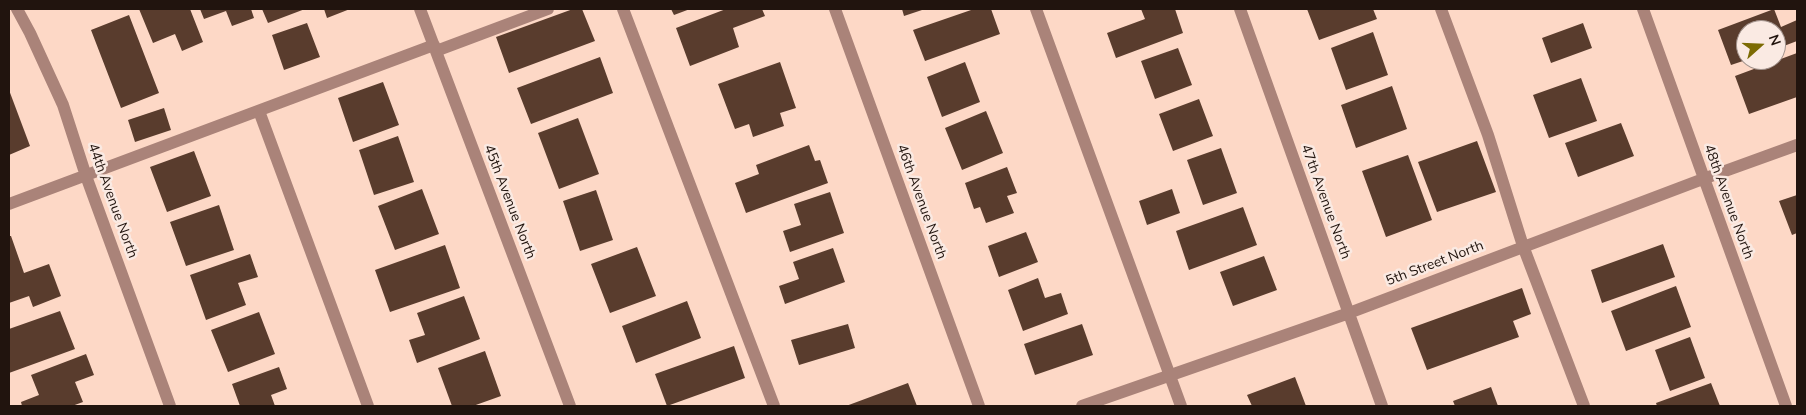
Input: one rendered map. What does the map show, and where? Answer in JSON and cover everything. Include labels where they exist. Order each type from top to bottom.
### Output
[{"type":"street","name":"44th Avenue North","points":[[16,9],[30,33],[63,105],[86,176],[170,406]]},
{"type":"street","name":"45th Avenue North","points":[[420,9],[570,406]]},
{"type":"street","points":[[9,204],[259,111],[548,9]]},
{"type":"street","points":[[622,9],[774,406]]},
{"type":"street","name":"46th Avenue North","points":[[835,9],[979,406]]},
{"type":"street","points":[[1036,9],[1182,406]]},
{"type":"street","name":"47th Avenue North","points":[[1240,9],[1382,406]]},
{"type":"street","points":[[1441,9],[1488,135],[1523,246],[1584,406]]},
{"type":"street","name":"48th Avenue North","points":[[1642,9],[1786,406]]},
{"type":"street","points":[[259,111],[368,406]]},
{"type":"street","name":"5th Street North","points":[[1082,406],[1349,313],[1523,246],[1797,145]]},
{"type":"building","points":[[139,9],[190,9],[203,42],[182,51],[175,34],[153,43]]},
{"type":"building","points":[[200,9],[251,9],[254,18],[232,26],[226,11],[204,19]]},
{"type":"building","points":[[262,9],[305,9],[268,23]]},
{"type":"building","points":[[324,9],[350,9],[327,18]]},
{"type":"building","points":[[573,9],[582,9],[595,41],[509,73],[496,37]]},
{"type":"building","points":[[671,9],[690,9],[674,15]]},
{"type":"building","points":[[726,9],[762,9],[765,16],[733,28],[739,47],[690,66],[676,28]]},
{"type":"building","points":[[902,9],[925,9],[904,16]]},
{"type":"building","points":[[974,9],[991,9],[1000,34],[925,61],[913,30]]},
{"type":"building","points":[[1141,9],[1175,9],[1183,33],[1116,58],[1107,33],[1145,19]]},
{"type":"building","points":[[1307,9],[1373,9],[1377,19],[1319,40]]},
{"type":"building","points":[[1774,9],[1778,20],[1745,20]]},
{"type":"building","points":[[129,15],[159,93],[121,108],[91,30]]},
{"type":"building","points":[[1797,20],[1797,41],[1786,45],[1786,25]]},
{"type":"building","points":[[307,23],[320,57],[284,70],[272,35]]},
{"type":"building","points":[[1583,23],[1592,48],[1551,63],[1542,38]]},
{"type":"building","points":[[1736,23],[1736,63],[1731,65],[1718,30]]},
{"type":"building","points":[[1373,32],[1388,75],[1346,90],[1331,48]]},
{"type":"building","points":[[1178,48],[1192,85],[1155,99],[1141,61]]},
{"type":"building","points":[[1797,53],[1797,97],[1749,114],[1735,76],[1751,70],[1786,70],[1786,57]]},
{"type":"building","points":[[600,57],[613,93],[531,124],[517,88]]},
{"type":"building","points":[[780,62],[796,108],[780,113],[784,126],[753,137],[749,124],[735,129],[718,84]]},
{"type":"building","points":[[965,62],[980,102],[942,117],[927,77]]},
{"type":"building","points":[[1581,78],[1597,121],[1549,138],[1533,95]]},
{"type":"building","points":[[383,82],[399,125],[353,142],[338,98]]},
{"type":"building","points":[[1392,86],[1407,129],[1356,148],[1341,105]]},
{"type":"building","points":[[9,90],[30,146],[9,155]]},
{"type":"building","points":[[1199,99],[1213,136],[1173,151],[1159,114]]},
{"type":"building","points":[[164,108],[171,130],[135,142],[128,120]]},
{"type":"building","points":[[986,111],[1003,153],[962,170],[945,128]]},
{"type":"building","points":[[578,118],[599,174],[559,189],[538,133]]},
{"type":"building","points":[[1621,123],[1634,156],[1578,177],[1565,143]]},
{"type":"building","points":[[398,136],[414,182],[374,195],[359,150]]},
{"type":"building","points":[[1477,141],[1496,192],[1437,212],[1418,162]]},
{"type":"building","points":[[809,145],[815,161],[820,160],[828,183],[746,213],[735,183],[759,174],[756,165]]},
{"type":"building","points":[[1221,148],[1237,193],[1203,205],[1187,160]]},
{"type":"building","points":[[194,151],[211,196],[167,212],[150,167]]},
{"type":"building","points":[[1408,155],[1432,220],[1386,237],[1362,171]]},
{"type":"building","points":[[1007,167],[1017,193],[1007,196],[1014,213],[986,223],[980,207],[974,209],[965,183]]},
{"type":"building","points":[[422,189],[439,234],[395,250],[378,206]]},
{"type":"building","points":[[1172,189],[1180,213],[1147,225],[1139,201]]},
{"type":"building","points":[[596,190],[613,240],[580,251],[563,201]]},
{"type":"building","points":[[830,192],[844,233],[790,252],[783,231],[801,225],[794,204]]},
{"type":"building","points":[[1797,195],[1797,233],[1792,235],[1779,201]]},
{"type":"building","points":[[219,205],[234,250],[186,266],[170,222]]},
{"type":"building","points":[[1243,207],[1257,245],[1189,270],[1176,231]]},
{"type":"building","points":[[1026,232],[1038,262],[999,277],[988,246]]},
{"type":"building","points":[[9,236],[11,236],[24,273],[49,264],[61,296],[33,307],[29,296],[9,303]]},
{"type":"building","points":[[1663,244],[1675,277],[1602,303],[1591,270]]},
{"type":"building","points":[[445,245],[460,288],[390,312],[375,270]]},
{"type":"building","points":[[637,247],[656,296],[610,313],[591,264]]},
{"type":"building","points":[[833,248],[845,282],[785,304],[779,286],[799,279],[793,262]]},
{"type":"building","points":[[250,254],[258,277],[238,283],[246,305],[206,320],[190,275]]},
{"type":"building","points":[[1264,256],[1277,290],[1233,306],[1220,272]]},
{"type":"building","points":[[1038,278],[1045,298],[1061,293],[1068,314],[1023,331],[1008,290]]},
{"type":"building","points":[[1676,286],[1691,327],[1626,351],[1611,311]]},
{"type":"building","points":[[1522,288],[1531,314],[1513,321],[1519,337],[1427,370],[1411,328]]},
{"type":"building","points":[[464,296],[480,339],[417,363],[409,340],[425,335],[417,313]]},
{"type":"building","points":[[687,301],[701,338],[636,363],[622,326]]},
{"type":"building","points":[[60,311],[75,349],[9,373],[9,329]]},
{"type":"building","points":[[259,312],[275,354],[228,372],[211,330]]},
{"type":"building","points":[[848,324],[855,348],[799,365],[791,340]]},
{"type":"building","points":[[1082,324],[1093,355],[1035,375],[1024,344]]},
{"type":"building","points":[[1690,337],[1705,378],[1670,391],[1655,350]]},
{"type":"building","points":[[734,346],[745,378],[667,406],[655,374]]},
{"type":"building","points":[[485,351],[501,396],[473,406],[452,406],[438,368]]},
{"type":"building","points":[[86,354],[94,375],[75,382],[83,402],[72,406],[22,406],[21,402],[39,395],[31,375]]},
{"type":"building","points":[[279,367],[287,389],[271,395],[275,406],[240,406],[232,384]]},
{"type":"building","points":[[1295,377],[1306,406],[1252,406],[1247,395]]},
{"type":"building","points":[[908,383],[917,406],[846,406]]},
{"type":"building","points":[[1711,383],[1720,406],[1657,406],[1656,403]]},
{"type":"building","points":[[1491,387],[1498,406],[1455,406],[1453,401]]}]
